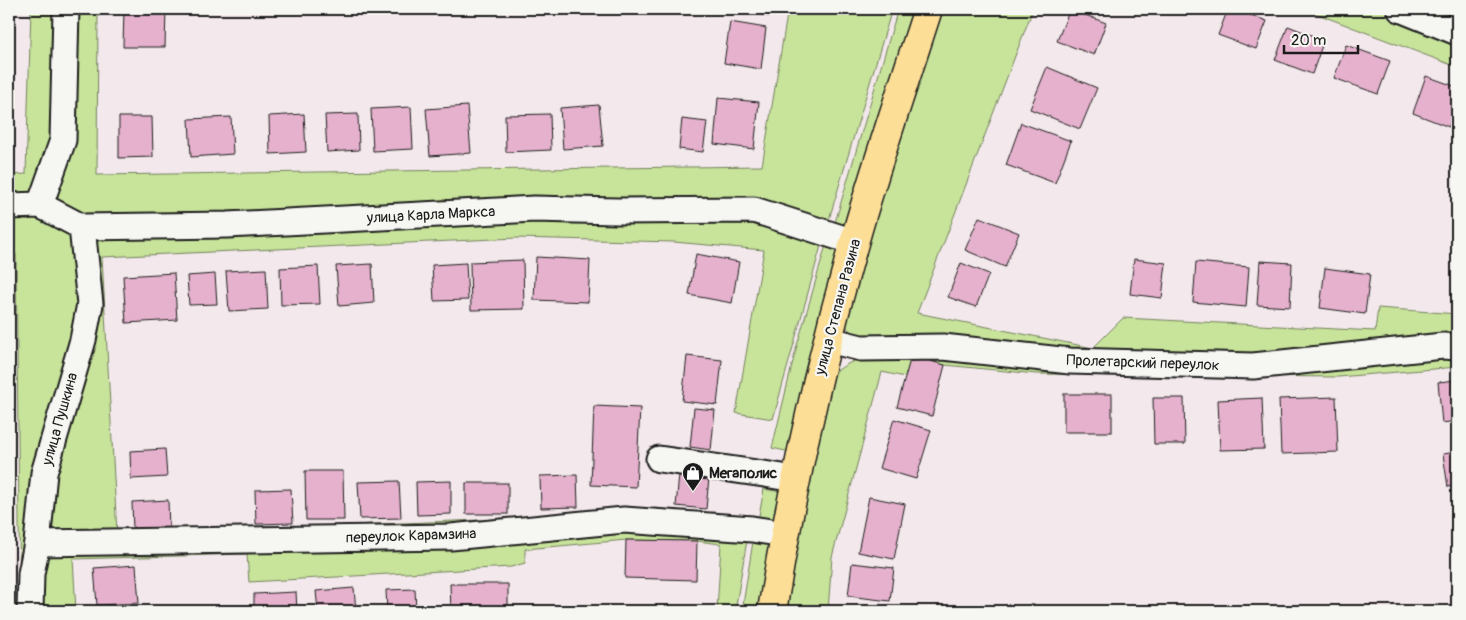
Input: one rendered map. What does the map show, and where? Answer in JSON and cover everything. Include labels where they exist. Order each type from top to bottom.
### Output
[{"type":"main road","name":"улица Степана Разина","points":[[772,611],[795,479],[828,340],[854,242],[928,9]]},
{"type":"street","points":[[40,206],[64,140],[66,9]]},
{"type":"street","points":[[1400,9],[1457,32]]},
{"type":"street","name":"улица Карла Маркса","points":[[9,206],[40,206],[82,227],[227,225],[534,209],[617,211],[754,210],[854,242]]},
{"type":"street","name":"улица Пушкина","points":[[30,611],[31,574],[37,543],[44,473],[83,340],[90,304],[82,227]]},
{"type":"street","name":"Пролетарский переулок","points":[[828,340],[861,348],[943,347],[1070,361],[1253,366],[1443,346],[1457,347]]},
{"type":"street","points":[[659,459],[795,479]]},
{"type":"street","name":"переулок Карамзина","points":[[37,543],[451,537],[624,520],[752,529],[784,534]]},
{"type":"green space","points":[[31,9],[61,9],[57,140],[31,198],[9,200],[9,175],[26,174]]},
{"type":"green space","points":[[71,9],[98,9],[97,175],[762,166],[788,9],[892,9],[827,226],[755,206],[85,219],[57,205],[51,195]]},
{"type":"green space","points":[[898,9],[916,9],[847,227],[834,226]]},
{"type":"green space","points":[[941,9],[1033,9],[917,313],[1093,348],[1123,318],[1375,331],[1378,308],[1457,314],[1457,342],[1254,359],[1071,357],[853,336],[845,324],[864,245]]},
{"type":"green space","points":[[1304,9],[1385,9],[1457,38],[1457,67]]},
{"type":"green space","points":[[9,214],[35,214],[76,234],[83,301],[20,611],[16,254],[9,254]]},
{"type":"green space","points":[[753,214],[822,242],[773,419],[736,413],[764,250],[674,242],[517,238],[102,257],[117,534],[584,516],[585,511],[706,519],[452,533],[51,539],[48,476],[88,340],[88,233]]},
{"type":"green space","points":[[826,245],[838,254],[790,452],[772,448],[796,349]]},
{"type":"green space","points":[[943,351],[1072,365],[1255,371],[1457,351],[1457,367],[1338,377],[1036,374],[945,365],[911,357],[905,377],[882,372],[832,557],[828,611],[784,611],[806,480],[832,375],[856,360],[870,356],[884,353]]},
{"type":"green space","points":[[764,489],[781,492],[775,523],[758,521]]},
{"type":"green space","points":[[623,525],[748,534],[735,611],[717,611],[721,544],[697,541],[626,540],[525,549],[525,563],[511,567],[249,582],[247,554],[73,559],[76,611],[35,611],[42,551]]},
{"type":"green space","points":[[754,535],[771,545],[761,611],[742,611]]},
{"type":"building","points":[[124,9],[166,9],[165,47],[123,47]]},
{"type":"building","points":[[734,9],[770,9],[769,16],[734,11]]},
{"type":"building","points":[[1070,9],[1106,23],[1094,55],[1057,41]]},
{"type":"building","points":[[1228,9],[1234,9],[1267,21],[1256,49],[1218,35]]},
{"type":"building","points":[[730,22],[766,28],[761,69],[724,63]]},
{"type":"building","points":[[1288,26],[1324,40],[1312,74],[1275,60]]},
{"type":"building","points":[[1346,45],[1390,61],[1378,94],[1334,78]]},
{"type":"building","points":[[1047,67],[1097,88],[1080,129],[1030,109]]},
{"type":"building","points":[[1426,76],[1457,87],[1457,103],[1449,127],[1413,113]]},
{"type":"building","points":[[718,98],[759,102],[754,149],[714,144]]},
{"type":"building","points":[[599,105],[603,146],[563,149],[560,108]]},
{"type":"building","points":[[467,106],[471,153],[430,156],[426,109]]},
{"type":"building","points":[[411,107],[413,149],[373,151],[371,109]]},
{"type":"building","points":[[304,114],[306,152],[270,154],[269,116]]},
{"type":"building","points":[[358,114],[359,150],[327,152],[325,115]]},
{"type":"building","points":[[550,114],[551,150],[506,152],[505,115]]},
{"type":"building","points":[[119,117],[152,117],[153,157],[119,158]]},
{"type":"building","points":[[231,117],[233,154],[191,157],[189,119]]},
{"type":"building","points":[[682,119],[707,122],[703,152],[679,149]]},
{"type":"building","points":[[1021,123],[1071,141],[1055,183],[1006,165]]},
{"type":"building","points":[[979,217],[1019,233],[1005,267],[965,250]]},
{"type":"building","points":[[696,254],[739,262],[732,303],[689,295]]},
{"type":"building","points":[[536,257],[590,260],[588,302],[534,300]]},
{"type":"building","points":[[1134,259],[1166,263],[1162,298],[1130,294]]},
{"type":"building","points":[[523,260],[524,309],[471,310],[470,262]]},
{"type":"building","points":[[1260,261],[1292,263],[1290,307],[1257,305]]},
{"type":"building","points":[[1196,262],[1249,267],[1246,307],[1193,302]]},
{"type":"building","points":[[466,263],[468,300],[434,301],[432,265]]},
{"type":"building","points":[[961,263],[989,274],[976,307],[948,297]]},
{"type":"building","points":[[372,264],[374,303],[339,306],[336,266]]},
{"type":"building","points":[[318,266],[320,304],[281,305],[280,268]]},
{"type":"building","points":[[1325,268],[1370,274],[1365,314],[1320,308]]},
{"type":"building","points":[[266,269],[268,309],[229,311],[226,271]]},
{"type":"building","points":[[174,273],[177,320],[126,323],[123,276]]},
{"type":"building","points":[[215,274],[217,304],[189,305],[187,276]]},
{"type":"building","points":[[687,356],[722,360],[717,405],[682,401]]},
{"type":"building","points":[[911,356],[945,365],[932,416],[897,407]]},
{"type":"building","points":[[1457,380],[1457,421],[1442,423],[1438,382]]},
{"type":"building","points":[[1064,394],[1112,394],[1112,432],[1064,432]]},
{"type":"building","points":[[1336,397],[1338,452],[1281,454],[1279,399]]},
{"type":"building","points":[[1153,398],[1184,398],[1185,444],[1154,444]]},
{"type":"building","points":[[1262,398],[1264,449],[1220,450],[1218,400]]},
{"type":"building","points":[[594,406],[640,408],[636,487],[591,485]]},
{"type":"building","points":[[694,408],[715,410],[711,450],[690,447]]},
{"type":"building","points":[[894,419],[931,430],[916,479],[879,468]]},
{"type":"building","points":[[165,449],[167,477],[131,479],[130,451]]},
{"type":"building","points":[[1457,452],[1457,486],[1448,487],[1443,454]]},
{"type":"building","points":[[305,471],[343,471],[344,520],[306,520]]},
{"type":"building","points":[[577,475],[578,507],[541,508],[540,476]]},
{"type":"building","points":[[679,475],[709,478],[706,509],[676,506]]},
{"type":"building","points":[[399,481],[401,518],[360,519],[358,482]]},
{"type":"building","points":[[451,481],[451,514],[417,515],[416,482]]},
{"type":"building","points":[[466,483],[508,483],[508,514],[466,514]]},
{"type":"building","points":[[291,489],[293,523],[256,524],[255,490]]},
{"type":"building","points":[[869,497],[905,504],[894,559],[858,552]]},
{"type":"building","points":[[168,500],[169,530],[133,531],[132,502]]},
{"type":"building","points":[[626,540],[697,541],[696,580],[625,578]]},
{"type":"building","points":[[852,563],[894,568],[890,601],[848,596]]},
{"type":"building","points":[[136,565],[139,603],[97,605],[94,568]]},
{"type":"building","points":[[450,584],[508,584],[508,611],[451,611]]},
{"type":"building","points":[[354,588],[356,611],[318,611],[316,591]]},
{"type":"building","points":[[415,589],[416,611],[387,611],[386,590]]},
{"type":"building","points":[[296,592],[297,611],[254,611],[254,594]]},
{"type":"place","name":"Мегаполис","points":[[693,492]]}]
